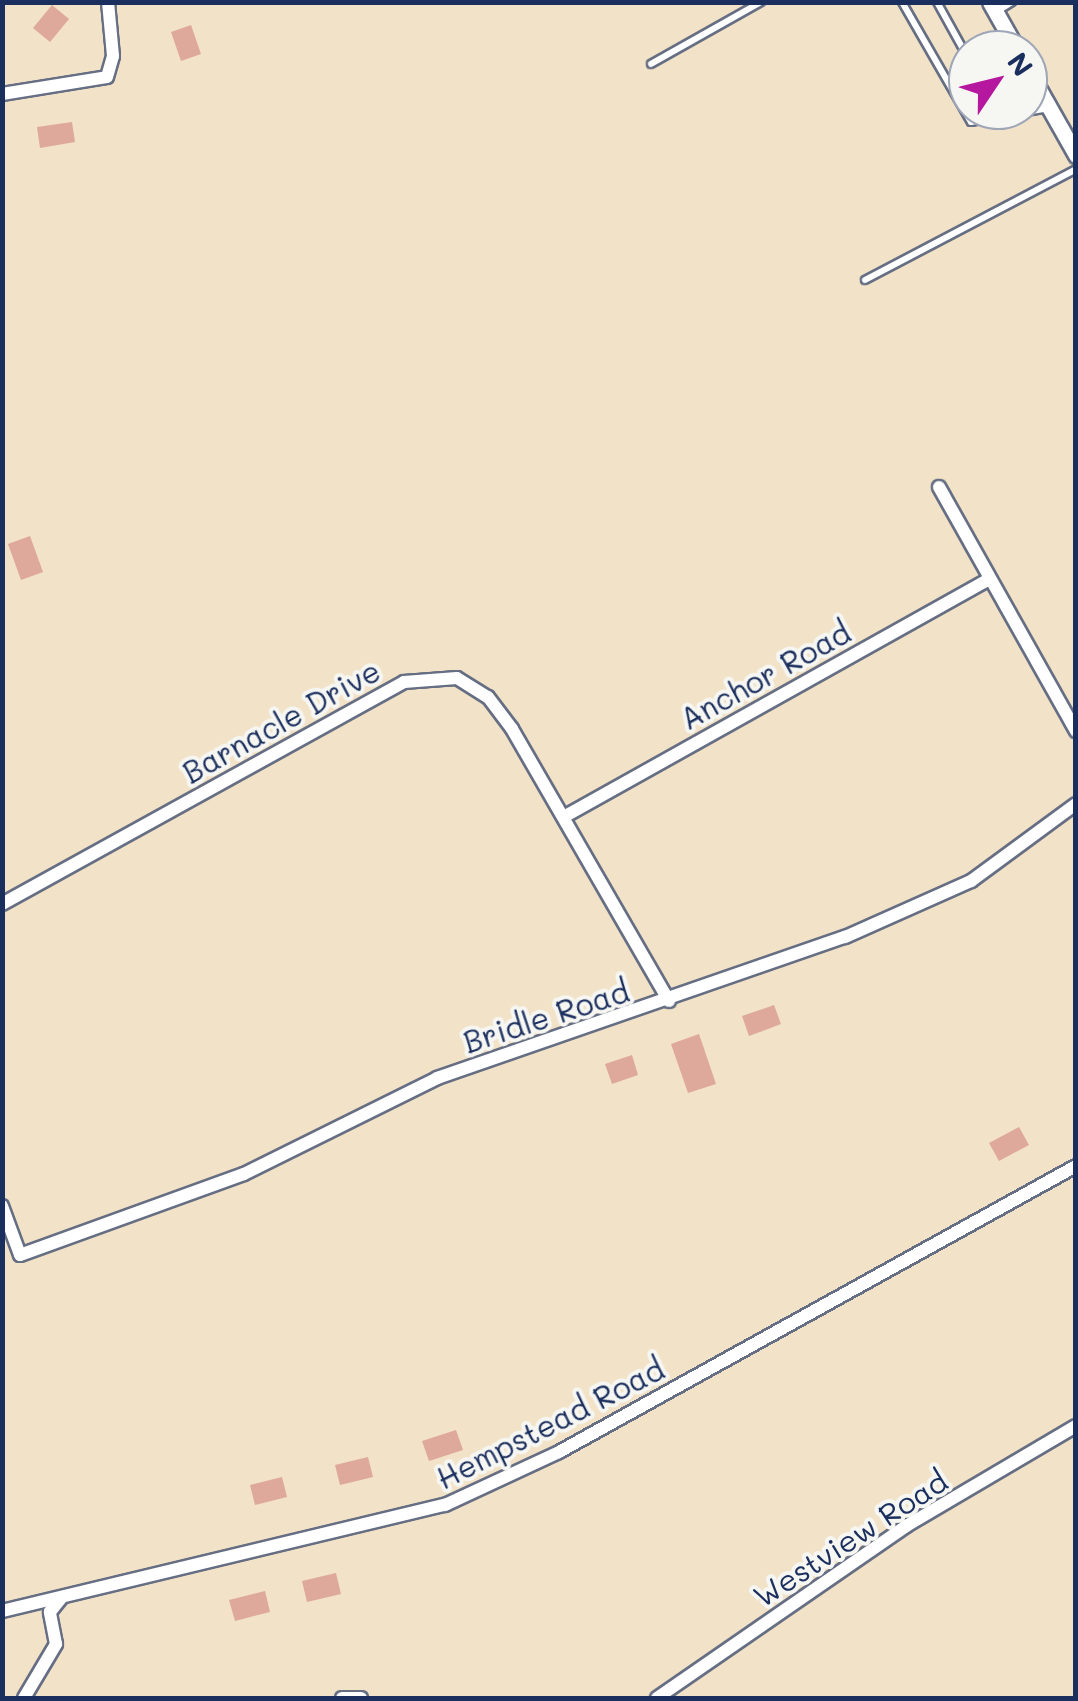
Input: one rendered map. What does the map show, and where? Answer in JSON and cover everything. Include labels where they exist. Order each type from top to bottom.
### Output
[{"type":"street","points":[[2,94],[107,77],[113,56],[108,2]]},
{"type":"street","points":[[992,7],[1005,30]]},
{"type":"street","points":[[1048,105],[1076,155]]},
{"type":"street","points":[[940,487],[988,580],[1076,731]]},
{"type":"street","name":"Anchor Road","points":[[567,815],[988,580]]},
{"type":"street","name":"Barnacle Drive","points":[[2,904],[404,682],[457,678],[488,697],[567,815],[668,1002]]},
{"type":"street","name":"Bridle Road","points":[[2,1206],[20,1255],[244,1174],[437,1078],[668,1002],[844,937],[971,881],[1076,804]]},
{"type":"street","name":"Hempstead Road","points":[[2,1611],[378,1524],[499,1483],[1076,1166]]},
{"type":"street","name":"Westview Road","points":[[656,1698],[906,1526],[1076,1426]]},
{"type":"street","points":[[24,1698],[56,1644],[50,1612],[62,1598]]},
{"type":"street","points":[[342,1698],[362,1698]]},
{"type":"lane","points":[[651,64],[761,2]]},
{"type":"lane","points":[[902,2],[948,83]]},
{"type":"lane","points":[[938,2],[953,30]]},
{"type":"lane","points":[[992,7],[1012,2]]},
{"type":"lane","points":[[865,280],[1076,169]]},
{"type":"building","points":[[52,5],[69,19],[50,42],[33,28]]},
{"type":"building","points":[[191,25],[201,54],[181,61],[171,32]]},
{"type":"building","points":[[72,122],[75,142],[40,148],[37,127]]},
{"type":"building","points":[[30,536],[43,572],[21,580],[8,544]]},
{"type":"building","points":[[774,1005],[781,1024],[749,1036],[742,1016]]},
{"type":"building","points":[[699,1034],[716,1084],[688,1093],[671,1044]]},
{"type":"building","points":[[632,1055],[638,1075],[612,1084],[605,1064]]},
{"type":"building","points":[[1019,1127],[1029,1145],[999,1161],[989,1143]]},
{"type":"building","points":[[456,1430],[463,1450],[429,1461],[422,1441]]},
{"type":"building","points":[[368,1457],[373,1477],[340,1485],[335,1465]]},
{"type":"building","points":[[282,1477],[287,1497],[255,1505],[250,1485]]},
{"type":"building","points":[[336,1573],[341,1594],[307,1602],[302,1581]]},
{"type":"building","points":[[265,1591],[270,1612],[235,1621],[229,1600]]}]
